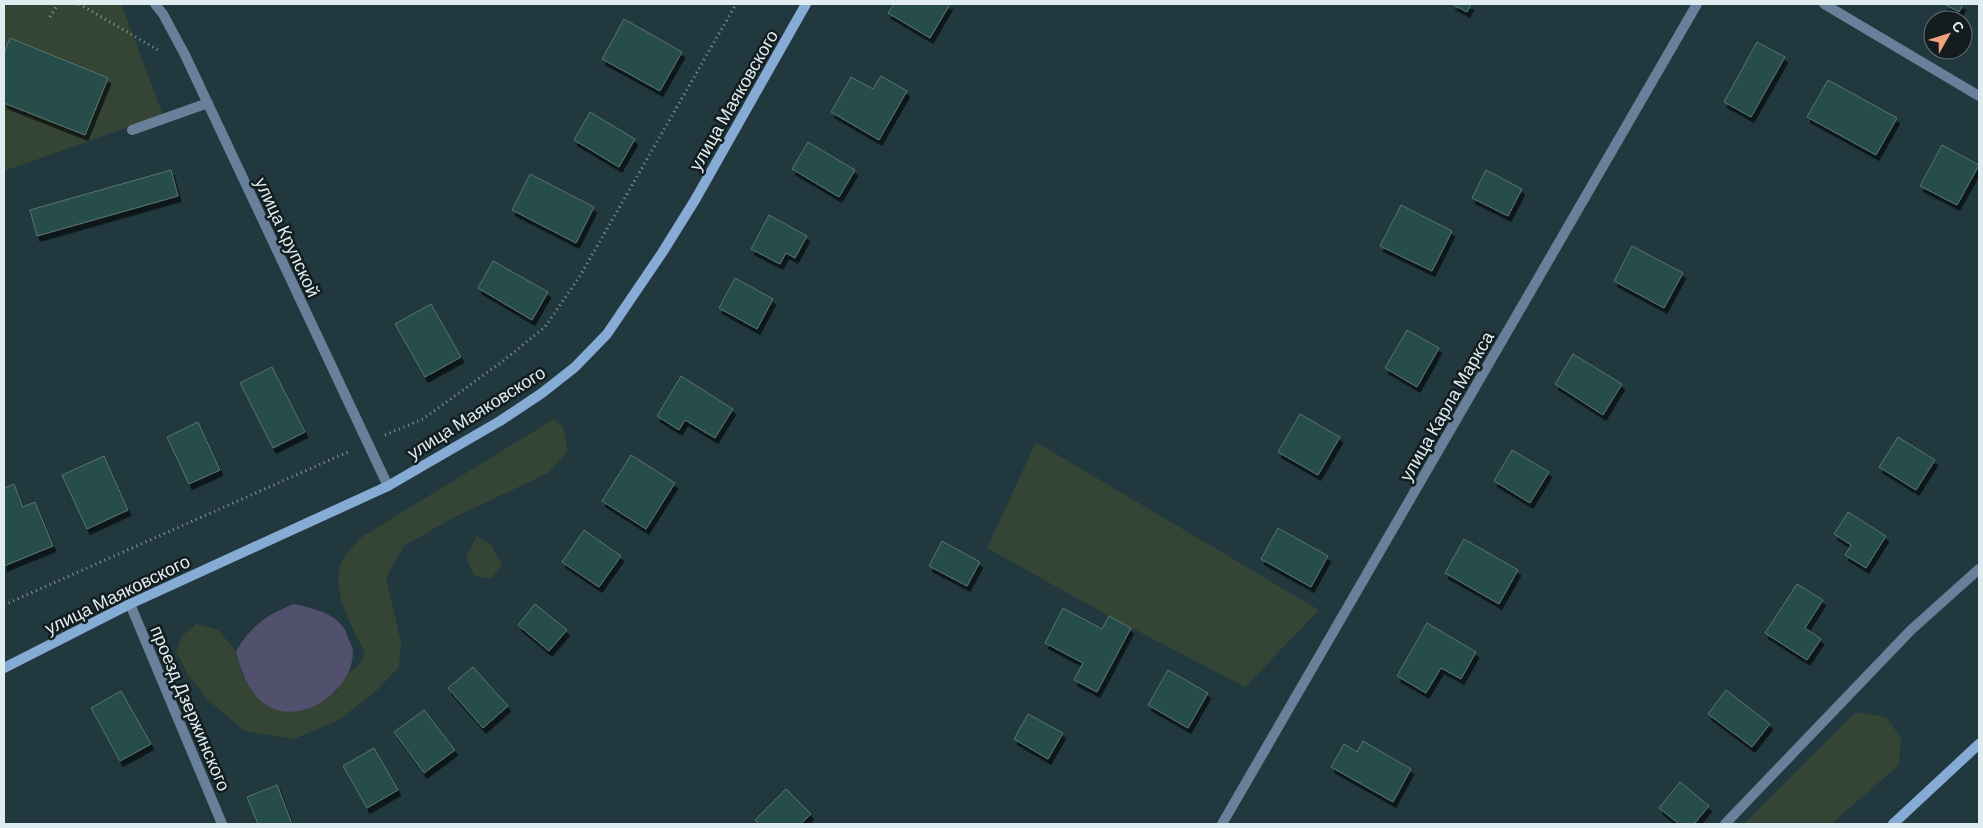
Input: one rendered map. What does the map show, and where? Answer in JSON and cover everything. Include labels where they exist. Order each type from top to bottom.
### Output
[{"type":"street","name":"улица Крупской","points":[[155,4],[163,14],[208,103],[388,486]]},
{"type":"street","name":"улица Маяковского","points":[[4,668],[130,604],[388,486],[451,451],[542,393],[575,366],[607,334],[694,200],[806,4]]},
{"type":"street","name":"улица Карла Маркса","points":[[1222,824],[1697,4]]},
{"type":"street","points":[[1824,4],[1979,96]]},
{"type":"street","points":[[132,130],[208,103]]},
{"type":"street","points":[[1725,824],[1911,630],[1979,569]]},
{"type":"street","name":"проезд Дзержинского","points":[[130,604],[222,824]]},
{"type":"street","points":[[1893,824],[1979,744]]},
{"type":"path","points":[[50,17],[58,4]]},
{"type":"path","points":[[79,4],[161,52]]},
{"type":"path","points":[[4,605],[423,418],[503,361],[545,327],[580,276],[736,4]]},
{"type":"green space","points":[[4,4],[117,4],[122,6],[163,115],[4,171]]},
{"type":"green space","points":[[554,419],[563,427],[568,451],[548,473],[451,519],[404,546],[386,578],[401,642],[399,667],[377,690],[339,720],[294,739],[245,731],[209,701],[188,675],[176,651],[182,636],[196,624],[218,630],[236,651],[242,674],[260,699],[274,709],[294,711],[314,706],[336,692],[347,674],[359,665],[365,653],[344,609],[338,585],[338,574],[342,560],[360,538]]},
{"type":"green space","points":[[1036,442],[1319,610],[1245,687],[1109,616],[987,548]]},
{"type":"green space","points":[[477,536],[492,546],[502,565],[491,579],[474,576],[466,557]]},
{"type":"green space","points":[[1856,712],[1886,717],[1901,738],[1899,765],[1831,824],[1744,824]]},
{"type":"water","points":[[294,604],[328,614],[334,618],[345,630],[353,653],[351,666],[337,690],[314,706],[301,711],[287,712],[266,705],[253,692],[244,676],[236,651],[248,634],[260,622],[275,612]]},
{"type":"building","points":[[894,4],[950,4],[930,38],[888,13]]},
{"type":"building","points":[[1452,4],[1471,4],[1467,12]]},
{"type":"building","points":[[1944,4],[1963,4],[1960,10],[1955,10]]},
{"type":"building","points":[[624,19],[682,52],[660,91],[602,59]]},
{"type":"building","points":[[10,38],[108,78],[85,135],[4,103],[4,53]]},
{"type":"building","points":[[1757,42],[1785,57],[1751,117],[1724,102]]},
{"type":"building","points":[[881,76],[907,91],[879,140],[831,112],[851,77],[873,89]]},
{"type":"building","points":[[1828,80],[1897,118],[1876,155],[1807,117]]},
{"type":"building","points":[[590,112],[635,139],[619,167],[574,140]]},
{"type":"building","points":[[808,142],[855,170],[839,197],[792,169]]},
{"type":"building","points":[[1942,145],[1979,165],[1957,205],[1920,186]]},
{"type":"building","points":[[171,170],[178,196],[37,236],[30,210]]},
{"type":"building","points":[[1486,170],[1522,189],[1508,216],[1472,198]]},
{"type":"building","points":[[530,174],[594,207],[576,243],[512,210]]},
{"type":"building","points":[[1401,205],[1452,231],[1432,271],[1380,246]]},
{"type":"building","points":[[769,215],[807,236],[795,258],[786,253],[780,264],[751,249]]},
{"type":"building","points":[[1632,246],[1683,273],[1664,308],[1614,281]]},
{"type":"building","points":[[493,261],[548,292],[532,320],[478,288]]},
{"type":"building","points":[[735,278],[773,299],[757,329],[719,308]]},
{"type":"building","points":[[431,304],[461,357],[425,377],[395,324]]},
{"type":"building","points":[[1407,330],[1439,348],[1417,387],[1385,368]]},
{"type":"building","points":[[1573,354],[1622,384],[1603,415],[1555,384]]},
{"type":"building","points":[[272,367],[305,432],[273,448],[240,383]]},
{"type":"building","points":[[681,376],[733,409],[715,438],[685,420],[679,430],[657,416]]},
{"type":"building","points":[[1300,414],[1340,437],[1318,475],[1278,452]]},
{"type":"building","points":[[198,422],[220,470],[189,484],[167,437]]},
{"type":"building","points":[[1898,437],[1935,460],[1916,490],[1879,467]]},
{"type":"building","points":[[1512,450],[1549,472],[1530,503],[1494,481]]},
{"type":"building","points":[[631,455],[675,483],[646,529],[602,501]]},
{"type":"building","points":[[104,456],[128,510],[87,529],[62,475]]},
{"type":"building","points":[[14,484],[23,507],[35,502],[53,546],[4,566],[4,488]]},
{"type":"building","points":[[1848,512],[1886,536],[1866,568],[1845,555],[1851,545],[1834,534]]},
{"type":"building","points":[[1278,528],[1328,556],[1311,587],[1261,559]]},
{"type":"building","points":[[584,530],[621,556],[599,587],[562,562]]},
{"type":"building","points":[[1464,539],[1518,570],[1499,604],[1445,573]]},
{"type":"building","points":[[942,541],[980,562],[967,586],[929,566]]},
{"type":"building","points":[[1797,584],[1823,600],[1805,628],[1821,639],[1807,660],[1765,633]]},
{"type":"building","points":[[535,604],[567,630],[549,651],[518,625]]},
{"type":"building","points":[[1063,608],[1102,629],[1109,616],[1131,628],[1097,692],[1074,680],[1083,663],[1045,643]]},
{"type":"building","points":[[1427,623],[1476,652],[1461,679],[1441,668],[1426,693],[1397,676]]},
{"type":"building","points":[[473,667],[508,706],[483,728],[448,688]]},
{"type":"building","points":[[1168,670],[1208,693],[1188,728],[1148,705]]},
{"type":"building","points":[[1726,690],[1770,724],[1752,747],[1708,714]]},
{"type":"building","points":[[121,691],[151,744],[120,761],[91,708]]},
{"type":"building","points":[[424,710],[455,750],[424,773],[394,732]]},
{"type":"building","points":[[1028,714],[1063,733],[1048,759],[1014,739]]},
{"type":"building","points":[[1363,741],[1411,769],[1393,802],[1331,767],[1344,744],[1357,752]]},
{"type":"building","points":[[374,748],[398,790],[367,808],[343,766]]},
{"type":"building","points":[[1680,782],[1709,806],[1694,824],[1679,824],[1659,808]]},
{"type":"building","points":[[277,785],[292,824],[258,824],[247,797]]},
{"type":"building","points":[[786,789],[811,814],[801,824],[759,824],[755,820]]}]
